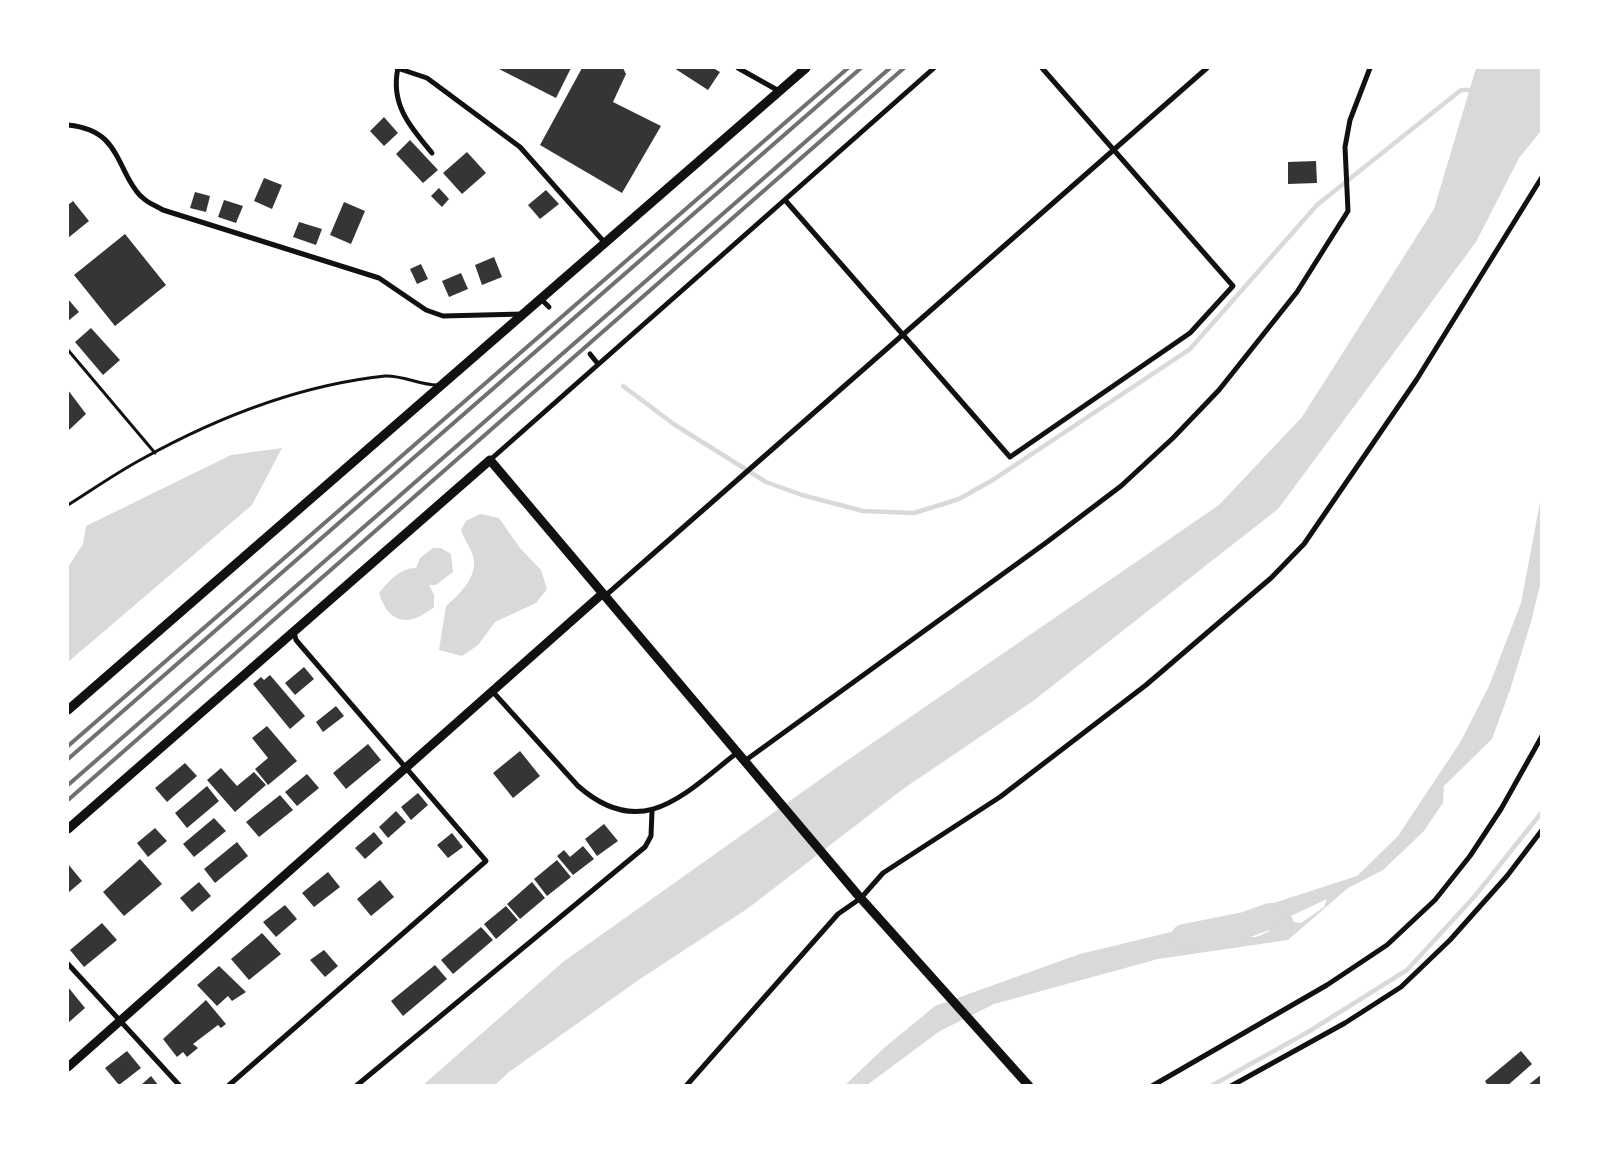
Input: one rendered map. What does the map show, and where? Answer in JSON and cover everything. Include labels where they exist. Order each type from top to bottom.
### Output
[{"type":"street","points":[[432,153],[408,125],[399,103],[395,86],[397,68],[427,78],[520,147],[605,243]]},
{"type":"street","points":[[738,68],[779,91]]},
{"type":"street","points":[[68,710],[806,68]]},
{"type":"street","points":[[68,830],[934,68]]},
{"type":"street","points":[[785,200],[1010,457],[1190,333],[1233,286],[1042,68]]},
{"type":"street","points":[[68,1067],[405,768],[1207,68]]},
{"type":"street","points":[[747,763],[1121,486],[1174,438],[1219,390],[1297,292],[1348,211],[1345,147],[1350,120],[1370,68]]},
{"type":"street","points":[[68,125],[86,127],[103,136],[114,149],[131,183],[142,198],[162,210],[379,278],[426,310],[443,316],[523,314]]},
{"type":"street","points":[[686,1086],[838,914],[862,898],[883,873],[1000,797],[1146,685],[1271,578],[1304,544],[1417,379],[1542,177]]},
{"type":"street","points":[[541,299],[549,307]]},
{"type":"street","points":[[590,354],[598,364]]},
{"type":"street","points":[[490,460],[862,898],[1029,1086]]},
{"type":"street","points":[[228,1086],[486,861],[296,640],[294,632]]},
{"type":"street","points":[[494,692],[578,786],[592,798],[610,808],[631,813],[652,811],[672,803],[739,752]]},
{"type":"street","points":[[1152,1086],[1327,985],[1387,945],[1435,900],[1470,856],[1502,809],[1542,736]]},
{"type":"street","points":[[356,1086],[645,847],[651,836],[652,811]]},
{"type":"street","points":[[1231,1086],[1345,1023],[1401,987],[1450,940],[1507,876],[1542,830]]},
{"type":"street","points":[[68,964],[180,1086]]},
{"type":"lane","points":[[68,350],[155,453]]},
{"type":"lane","points":[[68,505],[155,453],[224,420],[291,395],[388,376],[428,385],[442,385]]},
{"type":"shaded area","points":[[1476,68],[1541,68],[1541,131],[1519,158],[1476,242],[1278,509],[1033,701],[903,789],[747,909],[640,979],[509,1072],[495,1085],[422,1086],[563,962],[839,766],[1219,505],[1302,417],[1434,209]]},
{"type":"shaded area","points":[[282,448],[252,505],[68,662],[68,567],[83,544],[86,526],[231,455]]},
{"type":"shaded area","points":[[1541,497],[1541,581],[1531,622],[1510,690],[1492,739],[1444,786],[1443,803],[1423,832],[1383,870],[1348,888],[1288,940],[1158,959],[994,1004],[940,1031],[867,1085],[844,1086],[884,1048],[935,1006],[1080,954],[1221,920],[1357,876],[1398,836],[1461,741],[1489,686],[1521,603]],"holes":[[[1327,899],[1324,907],[1301,923],[1294,922],[1291,916]],[[1266,925],[1270,931],[1256,937],[1223,936],[1217,927]]]},
{"type":"shaded area","points":[[480,514],[499,518],[520,548],[541,570],[547,589],[536,603],[495,622],[478,645],[462,656],[439,650],[446,606],[462,591],[471,578],[473,571],[473,556],[461,530],[466,521]]},
{"type":"shaded area","points":[[433,548],[441,548],[451,554],[453,572],[436,585],[429,585],[434,595],[434,607],[416,618],[408,620],[394,617],[383,604],[379,593],[400,573],[416,568],[420,558]]},
{"type":"building","points":[[497,68],[571,68],[556,98]]},
{"type":"building","points":[[582,68],[623,68],[626,74],[613,102],[661,126],[622,193],[540,145]]},
{"type":"building","points":[[674,68],[713,68],[720,72],[708,90]]},
{"type":"building","points":[[384,117],[398,133],[384,146],[370,131]]},
{"type":"building","points":[[410,140],[438,170],[423,183],[396,154]]},
{"type":"building","points":[[467,152],[486,173],[462,194],[443,173]]},
{"type":"building","points":[[1316,161],[1317,183],[1288,184],[1288,162]]},
{"type":"building","points":[[264,178],[282,185],[272,209],[254,201]]},
{"type":"building","points":[[439,188],[449,199],[442,207],[431,196]]},
{"type":"building","points":[[546,190],[559,204],[540,219],[528,205]]},
{"type":"building","points":[[195,192],[210,196],[206,212],[190,208]]},
{"type":"building","points":[[224,200],[243,206],[236,223],[218,217]]},
{"type":"building","points":[[73,201],[89,221],[68,238],[68,205]]},
{"type":"building","points":[[344,202],[365,211],[351,244],[330,235]]},
{"type":"building","points":[[299,222],[322,229],[316,245],[293,237]]},
{"type":"building","points":[[125,234],[166,285],[115,326],[74,275]]},
{"type":"building","points":[[494,257],[502,277],[482,285],[475,265]]},
{"type":"building","points":[[421,264],[428,279],[417,284],[410,269]]},
{"type":"building","points":[[461,273],[468,289],[449,297],[442,281]]},
{"type":"building","points":[[68,299],[79,312],[68,321]]},
{"type":"building","points":[[91,328],[120,360],[103,375],[75,342]]},
{"type":"building","points":[[68,390],[86,414],[68,431]]},
{"type":"building","points":[[304,667],[314,679],[295,695],[285,683]]},
{"type":"building","points":[[270,675],[305,716],[290,729],[253,684],[261,677],[264,680]]},
{"type":"building","points":[[336,706],[344,716],[323,732],[316,722]]},
{"type":"building","points":[[267,726],[297,761],[268,785],[255,769],[268,758],[252,738]]},
{"type":"building","points":[[368,744],[381,760],[346,789],[333,773]]},
{"type":"building","points":[[520,751],[540,776],[513,798],[493,773]]},
{"type":"building","points":[[185,763],[197,776],[167,802],[155,788]]},
{"type":"building","points":[[221,768],[237,786],[254,772],[266,785],[235,812],[207,780]]},
{"type":"building","points":[[307,774],[319,788],[297,806],[285,792]]},
{"type":"building","points":[[207,786],[219,801],[187,828],[175,813]]},
{"type":"building","points":[[418,793],[428,805],[411,820],[401,807]]},
{"type":"building","points":[[280,795],[293,810],[259,837],[246,822]]},
{"type":"building","points":[[396,811],[406,822],[388,838],[379,827]]},
{"type":"building","points":[[214,818],[226,831],[194,857],[183,844]]},
{"type":"building","points":[[604,824],[618,841],[597,856],[585,839]]},
{"type":"building","points":[[155,828],[167,841],[148,857],[137,843]]},
{"type":"building","points":[[374,832],[383,843],[365,859],[355,848]]},
{"type":"building","points":[[452,833],[463,847],[448,858],[437,845]]},
{"type":"building","points":[[237,842],[248,856],[215,883],[204,869]]},
{"type":"building","points":[[583,846],[594,859],[573,875],[557,856],[564,850],[570,857]]},
{"type":"building","points":[[140,859],[162,884],[124,916],[103,892]]},
{"type":"building","points":[[557,860],[571,877],[547,896],[534,879]]},
{"type":"building","points":[[68,864],[82,881],[68,893]]},
{"type":"building","points":[[328,872],[340,887],[314,907],[302,893]]},
{"type":"building","points":[[380,880],[394,897],[371,916],[357,899]]},
{"type":"building","points":[[199,882],[211,896],[192,912],[180,898]]},
{"type":"building","points":[[532,882],[545,898],[520,919],[507,904]]},
{"type":"building","points":[[285,905],[297,919],[276,937],[263,922]]},
{"type":"building","points":[[506,906],[518,920],[496,939],[484,924]]},
{"type":"building","points":[[102,923],[117,940],[84,967],[70,950]]},
{"type":"building","points":[[481,927],[493,940],[453,974],[441,960]]},
{"type":"building","points":[[262,933],[281,954],[249,980],[231,959]]},
{"type":"building","points":[[324,950],[338,966],[325,977],[310,960]]},
{"type":"building","points":[[435,965],[447,979],[403,1016],[391,1001]]},
{"type":"building","points":[[219,966],[246,992],[232,1001],[228,996],[217,1006],[197,985]]},
{"type":"building","points":[[68,987],[85,1008],[68,1023]]},
{"type":"building","points":[[206,1000],[226,1024],[221,1028],[218,1025],[193,1044],[198,1048],[187,1057],[183,1052],[177,1057],[163,1039]]},
{"type":"building","points":[[127,1051],[141,1068],[119,1085],[105,1068]]},
{"type":"building","points":[[1521,1051],[1532,1064],[1507,1086],[1488,1086],[1485,1081]]},
{"type":"building","points":[[1542,1074],[1542,1086],[1527,1086]]},
{"type":"building","points":[[151,1076],[159,1086],[140,1086]]},
{"type":"waterway","points":[[623,386],[675,425],[766,482],[802,495],[863,511],[914,513],[959,499],[991,481],[1190,349],[1317,205],[1461,90],[1473,90]]},
{"type":"waterway","points":[[1211,1086],[1308,1032],[1407,970],[1475,896],[1542,812]]},
{"type":"waterway","points":[[1184,937],[1245,925],[1270,916]]},
{"type":"railway","points":[[68,746],[848,68]]},
{"type":"railway","points":[[68,759],[861,68]]},
{"type":"railway","points":[[68,785],[890,68]]},
{"type":"railway","points":[[68,800],[904,68]]}]
